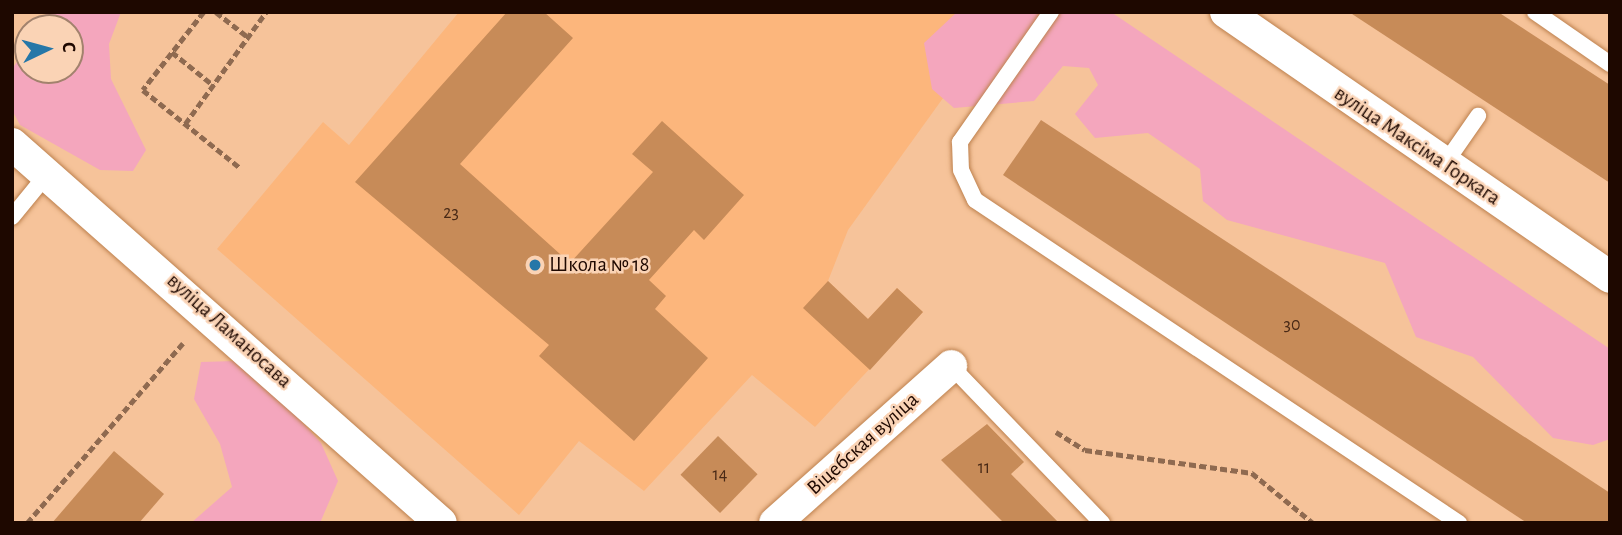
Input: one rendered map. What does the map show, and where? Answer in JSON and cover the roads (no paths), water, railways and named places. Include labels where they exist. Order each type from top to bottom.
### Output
[{"type":"street","name":"вуліца Максіма Горкага","points":[[1226,12],[1258,21],[1444,165],[1610,276]]},
{"type":"street","name":"вуліца Ламаносава","points":[[12,144],[209,313],[441,523]]},
{"type":"street","name":"Віцебская вуліца","points":[[775,523],[951,366]]},
{"type":"lane","points":[[1051,12],[960,142],[961,170],[975,200],[1459,523]]},
{"type":"lane","points":[[1535,12],[1610,64]]},
{"type":"lane","points":[[1444,165],[1478,116]]},
{"type":"lane","points":[[12,216],[48,173]]},
{"type":"lane","points":[[951,366],[1102,523]]},
{"type":"place","name":"Школа № 18","points":[[535,265]]}]
